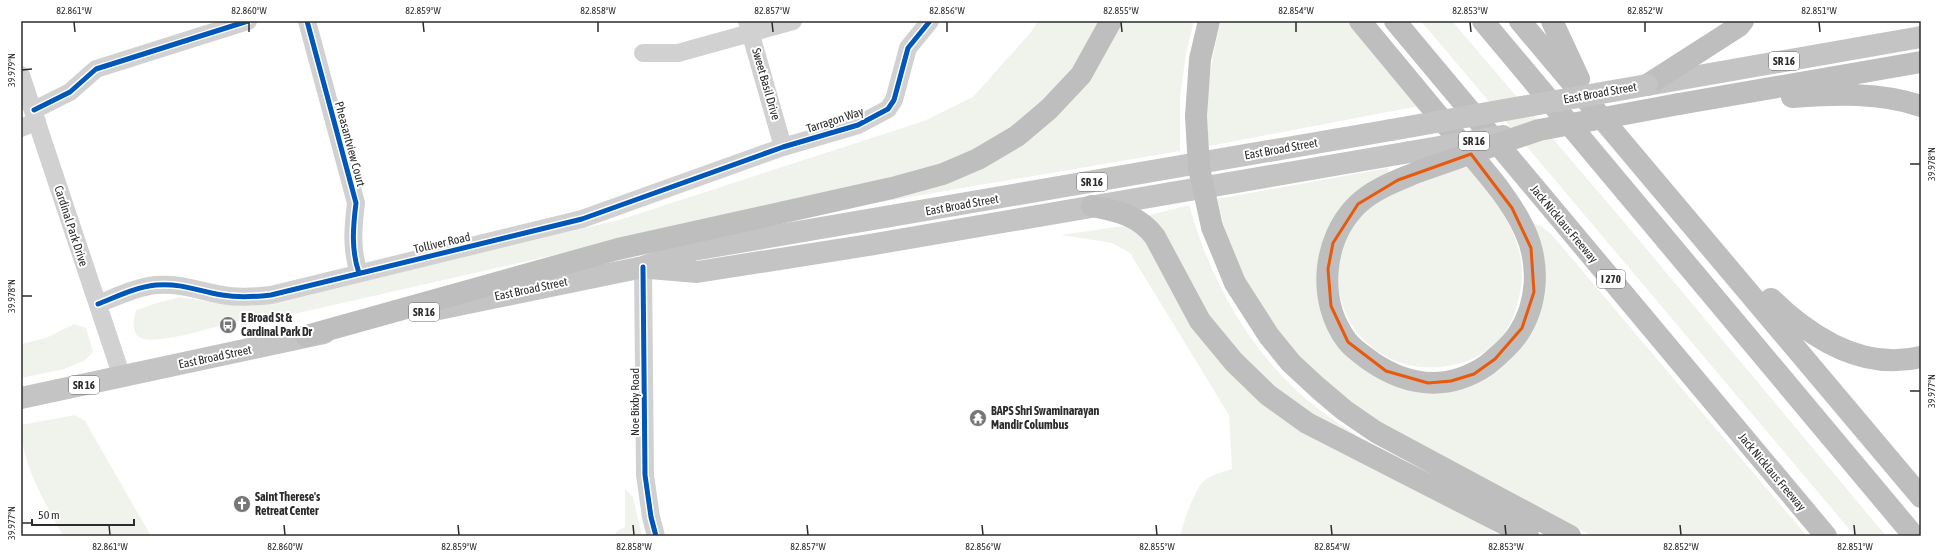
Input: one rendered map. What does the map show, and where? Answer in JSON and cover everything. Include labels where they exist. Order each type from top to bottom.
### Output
[{"type":"highway","points":[[306,336],[618,249],[892,188],[943,174],[978,159],[1017,136],[1049,109],[1081,75],[1112,21]]},
{"type":"highway","points":[[1209,21],[1200,59],[1196,116],[1199,168],[1212,227],[1235,284],[1269,336],[1291,363],[1318,388],[1344,410],[1376,432],[1570,536]]},
{"type":"highway","points":[[1360,21],[1483,168],[1512,208],[1525,232],[1531,248],[1535,280],[1534,292],[1522,328],[1514,340],[1495,358],[1474,374],[1451,381],[1428,383],[1404,379],[1386,371],[1365,357],[1348,342],[1333,312],[1328,294],[1328,269],[1333,243],[1343,222],[1358,204],[1378,190],[1420,171],[1539,130]]},
{"type":"highway","name":"Jack Nicklaus Freeway","points":[[1395,21],[1826,536]]},
{"type":"highway","points":[[1483,21],[1562,118],[1914,536]]},
{"type":"highway","points":[[1520,21],[1921,496]]},
{"type":"highway","points":[[1552,21],[1591,104]]},
{"type":"highway","points":[[1647,85],[1739,26],[1743,21]]},
{"type":"highway","name":"East Broad Street","points":[[1539,130],[1921,62]]},
{"type":"highway","points":[[1679,104],[1831,94],[1874,97],[1921,106]]},
{"type":"highway","points":[[1092,206],[1115,210],[1147,226],[1155,237],[1200,321],[1234,362],[1268,395],[1307,423],[1528,536]]},
{"type":"highway","points":[[1706,240],[1783,311],[1810,333],[1838,348],[1869,359],[1902,361],[1921,357]]},
{"type":"main road","name":"East Broad Street","points":[[21,398],[306,336],[643,267],[693,250],[1921,37]]},
{"type":"main road","name":"East Broad Street","points":[[643,267],[697,272],[869,245],[1539,130]]},
{"type":"street","points":[[28,112],[70,92],[96,69],[248,21]]},
{"type":"street","name":"Pheasantview Court","points":[[307,21],[356,203],[352,229],[355,262],[359,273]]},
{"type":"street","points":[[643,53],[678,53],[749,27],[793,21]]},
{"type":"street","name":"Tarragon Way","points":[[783,146],[858,125],[888,109],[894,100],[908,48],[930,21]]},
{"type":"street","name":"Sweet Basil Drive","points":[[749,27],[783,146]]},
{"type":"street","name":"Cardinal Park Drive","points":[[21,75],[28,112],[98,304],[122,377]]},
{"type":"street","name":"Tolliver Road","points":[[98,304],[144,287],[156,285],[192,287],[221,295],[245,298],[271,295],[582,219],[783,146]]},
{"type":"street","name":"Noe Bixby Road","points":[[643,267],[646,475],[651,517],[656,536]]},
{"type":"highlighted area","points":[[1471,154],[1512,208],[1531,248],[1534,292],[1522,328],[1495,359],[1474,374],[1451,381],[1428,383],[1386,371],[1348,342],[1331,306],[1328,269],[1333,243],[1358,204],[1398,180]]},
{"type":"shaded area","points":[[1038,21],[1105,21],[1083,57],[1057,89],[1017,124],[983,146],[925,171],[241,326],[240,320],[174,337],[149,340],[141,338],[135,333],[134,321],[136,310],[157,303],[180,297],[223,304],[407,269],[619,220],[924,121],[973,97],[1031,32]]},
{"type":"shaded area","points":[[1120,21],[1194,21],[1186,54],[1180,97],[1180,151],[845,208],[977,166]]},
{"type":"shaded area","points":[[1221,21],[1347,21],[1419,106],[1209,146],[1207,114],[1209,83]]},
{"type":"shaded area","points":[[1421,21],[1452,21],[1619,216],[1886,536],[1855,536]]},
{"type":"shaded area","points":[[1468,167],[1506,218],[1514,236],[1520,254],[1522,273],[1520,294],[1509,325],[1499,340],[1486,351],[1461,363],[1434,367],[1408,365],[1385,356],[1366,341],[1351,322],[1341,300],[1338,274],[1345,238],[1353,223],[1374,201],[1423,181]]},
{"type":"shaded area","points":[[1388,168],[1389,172],[1370,183],[1352,197],[1322,306],[1412,388],[1516,348],[1532,229],[1534,224],[1541,226],[1552,235],[1807,536],[1592,536],[1394,431],[1335,392],[1286,343],[1243,276],[1226,234],[1217,199]]},
{"type":"shaded area","points":[[1189,205],[1216,278],[1228,302],[1257,346],[1273,366],[1298,392],[1322,412],[1356,435],[1353,441],[1266,383],[1208,320],[1150,215]]},
{"type":"shaded area","points":[[1123,226],[1134,229],[1143,234],[1217,358],[1501,536],[1180,536],[1191,503],[1201,484],[1219,473],[1232,469],[1229,415],[1130,253],[1112,243],[1061,235]]},
{"type":"shaded area","points":[[74,324],[86,328],[93,352],[84,361],[64,369],[21,378],[21,344],[46,338]]},
{"type":"shaded area","points":[[75,415],[85,421],[151,536],[63,536],[35,482],[25,454],[21,425]]},
{"type":"shaded area","points":[[625,489],[633,497],[642,536],[614,536],[617,531],[625,527]]},
{"type":"cycle path","points":[[34,110],[70,92],[96,69],[248,21]]},
{"type":"cycle path","points":[[307,21],[356,203],[354,247],[356,264],[359,273]]},
{"type":"cycle path","points":[[98,304],[134,290],[156,285],[182,286],[234,297],[271,295],[582,219],[783,147],[858,125],[888,109],[894,100],[908,48],[930,21]]},
{"type":"cycle path","points":[[643,267],[645,475],[651,517],[656,536]]},
{"type":"place","name":"E Broad St & Cardinal Park Dr","points":[[228,325]]},
{"type":"place","name":"BAPS Shri Swaminarayan Mandir Columbus","points":[[978,418]]},
{"type":"place","name":"Saint Therese's Retreat Center","points":[[242,504]]}]
